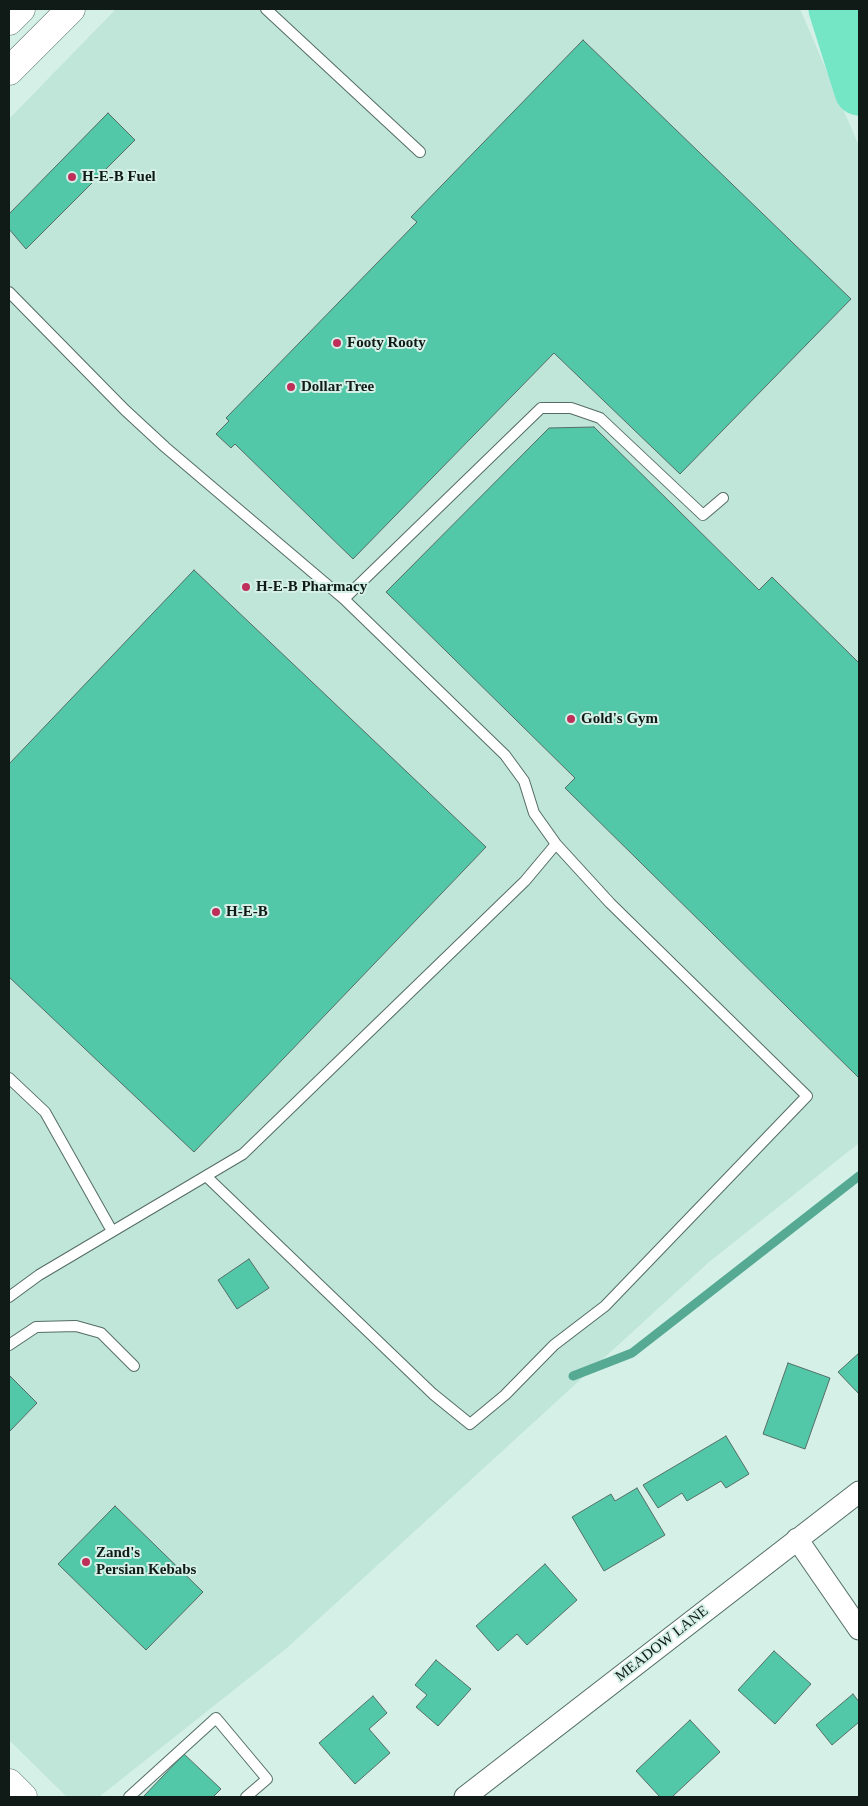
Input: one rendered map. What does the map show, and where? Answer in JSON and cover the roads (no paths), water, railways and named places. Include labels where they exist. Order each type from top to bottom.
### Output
[{"type":"main road","points":[[9,21],[21,9]]},
{"type":"main road","points":[[9,71],[70,9]]},
{"type":"main road","points":[[9,1783],[23,1797]]},
{"type":"street","name":"MEADOW LANE","points":[[465,1797],[859,1492]]},
{"type":"street","points":[[797,1540],[859,1629]]},
{"type":"lane","points":[[266,9],[420,152]]},
{"type":"lane","points":[[9,292],[125,410],[165,447],[344,599],[505,755],[524,782],[534,813],[556,844],[610,903],[807,1096],[605,1306],[554,1345],[505,1395],[470,1424],[433,1394],[206,1176]]},
{"type":"lane","points":[[344,599],[541,408],[571,408],[600,418],[703,515],[723,498]]},
{"type":"lane","points":[[9,1297],[39,1275],[243,1154],[525,881],[556,844]]},
{"type":"lane","points":[[9,1078],[45,1112],[112,1231]]},
{"type":"lane","points":[[9,1345],[36,1327],[76,1326],[101,1333],[134,1366]]},
{"type":"lane","points":[[129,1797],[216,1718],[267,1779],[246,1797]]},
{"type":"waterway","points":[[833,9],[859,91]]},
{"type":"waterway","points":[[573,1376],[632,1353],[859,1176]]},
{"type":"place","name":"H-E-B Fuel","points":[[72,177]]},
{"type":"place","name":"Footy Rooty","points":[[337,343]]},
{"type":"place","name":"Dollar Tree","points":[[291,387]]},
{"type":"place","name":"H-E-B Pharmacy","points":[[246,587]]},
{"type":"place","name":"Gold's Gym","points":[[571,719]]},
{"type":"place","name":"H-E-B","points":[[216,912]]},
{"type":"place","name":"Zand's Persian Kebabs","points":[[86,1562]]}]
